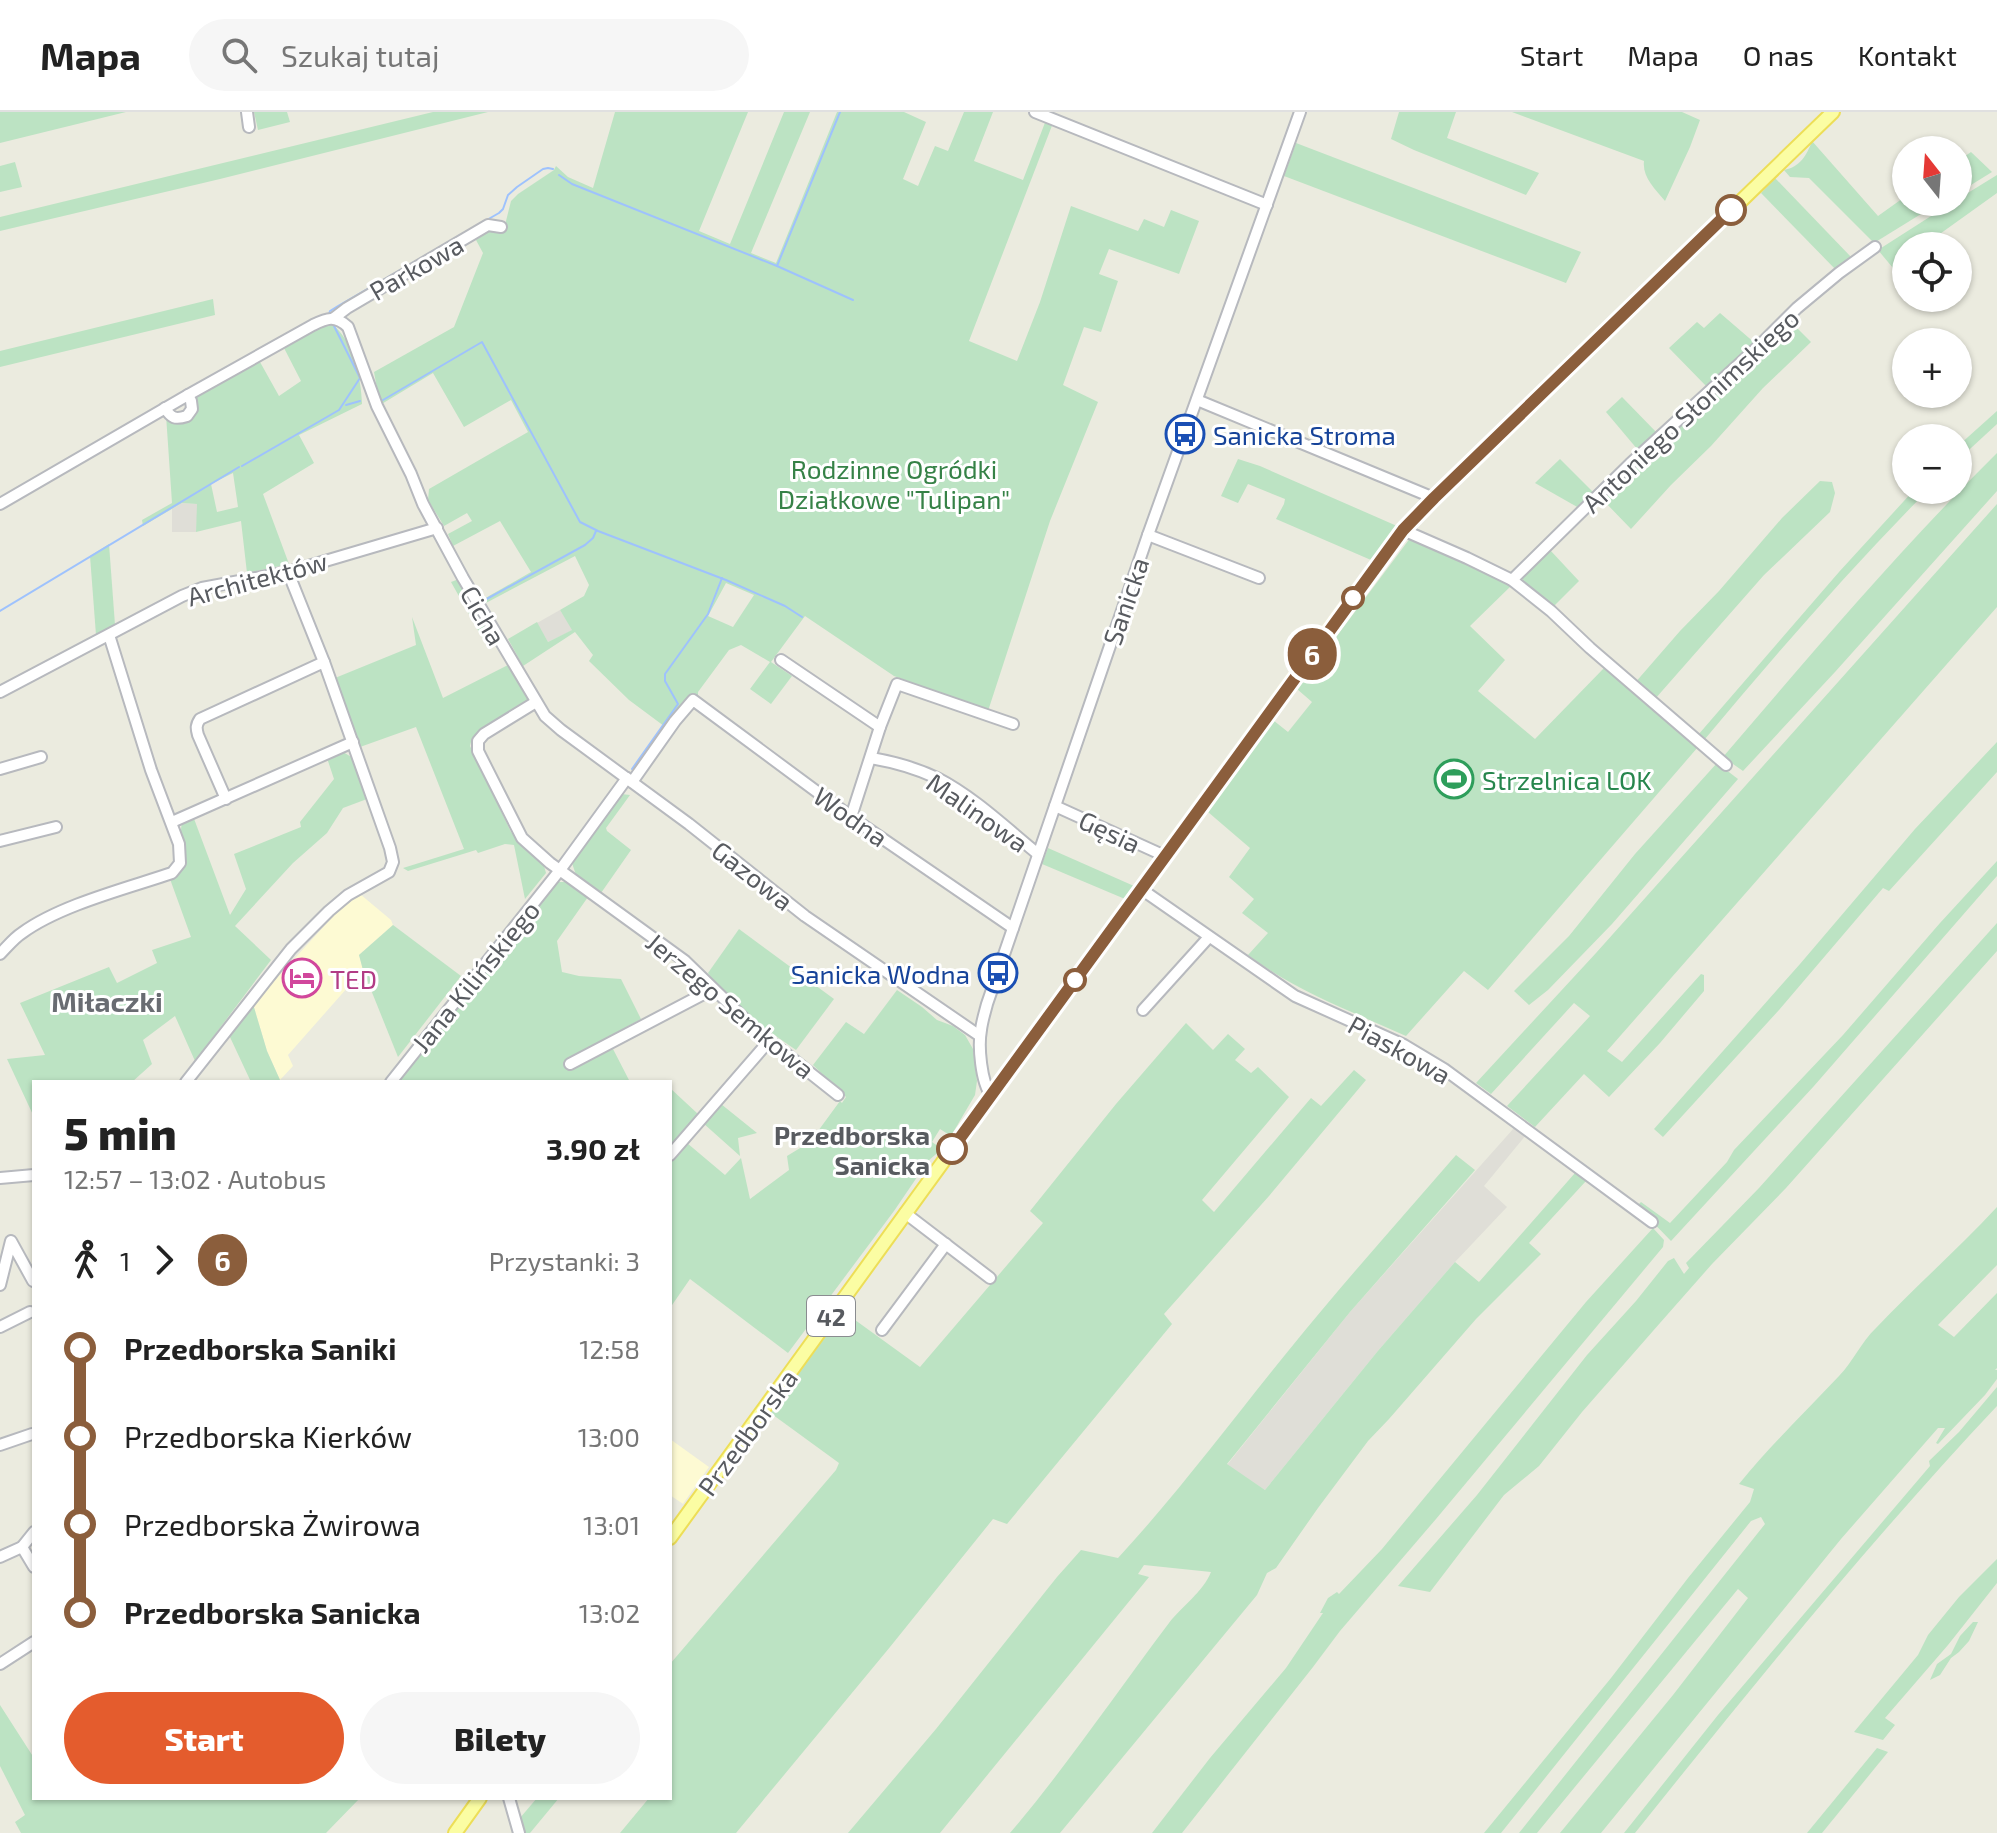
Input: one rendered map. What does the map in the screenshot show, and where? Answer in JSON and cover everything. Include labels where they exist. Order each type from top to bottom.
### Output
[{"type":"main road","name":"Przedborska","points":[[672,1535],[1403,530],[1833,112]]},
{"type":"main road","points":[[455,1833],[479,1800]]},
{"type":"street","points":[[247,112],[249,127]]},
{"type":"street","points":[[1035,112],[1267,205]]},
{"type":"street","name":"Sanicka","points":[[991,1095],[985,1085],[980,1036],[984,1015],[1148,535],[1300,112]]},
{"type":"street","name":"Parkowa","points":[[0,504],[313,325],[327,318],[338,320],[347,308],[488,225],[501,227]]},
{"type":"street","name":"Antoniego Słonimskiego","points":[[1512,580],[1630,464],[1797,308],[1875,247]]},
{"type":"street","name":"Cicha","points":[[338,320],[348,327],[377,406],[423,504],[536,702]]},
{"type":"street","name":"Parkowa","points":[[165,408],[175,419],[187,416],[192,409],[188,395]]},
{"type":"street","points":[[1197,400],[1434,498]]},
{"type":"street","name":"Architektów","points":[[0,692],[202,588],[288,572],[437,528]]},
{"type":"street","points":[[1403,530],[1512,580],[1726,765]]},
{"type":"street","points":[[1148,535],[1259,578]]},
{"type":"street","points":[[188,1080],[291,949],[348,895],[389,872],[392,867],[390,848],[353,742],[288,572]]},
{"type":"street","points":[[0,954],[21,934],[40,922],[172,873],[180,863],[179,844],[151,770],[109,635]]},
{"type":"street","points":[[781,660],[880,727]]},
{"type":"street","points":[[226,799],[198,735],[196,727],[200,719],[324,662]]},
{"type":"street","points":[[851,817],[897,684],[1013,724]]},
{"type":"street","name":"Wodna","points":[[630,780],[693,700],[851,817],[1013,928]]},
{"type":"street","points":[[536,702],[484,734],[478,741],[478,751],[519,834],[550,863],[560,870],[630,780]]},
{"type":"street","name":"Gazowa","points":[[536,702],[552,723],[689,824],[805,916],[980,1036]]},
{"type":"street","points":[[172,822],[353,742]]},
{"type":"street","points":[[0,769],[41,757]]},
{"type":"street","name":"Malinowa","points":[[871,758],[900,763],[938,779],[971,800],[1038,854]]},
{"type":"street","name":"Gęsia","points":[[1055,806],[1165,856]]},
{"type":"street","points":[[0,841],[56,827]]},
{"type":"street","name":"Jerzego Semkowa","points":[[560,870],[685,961],[769,1041],[838,1095]]},
{"type":"street","name":"Jana Kilińskiego","points":[[393,1080],[560,870]]},
{"type":"street","name":"Piaskowa","points":[[1141,889],[1295,996],[1404,1045],[1444,1069],[1652,1222]]},
{"type":"street","points":[[1143,1010],[1209,937]]},
{"type":"street","points":[[570,1064],[713,989]]},
{"type":"street","points":[[672,1153],[769,1041]]},
{"type":"street","points":[[0,1178],[32,1175]]},
{"type":"street","points":[[905,1213],[990,1278]]},
{"type":"street","points":[[0,1285],[11,1241],[32,1279]]},
{"type":"street","points":[[882,1330],[946,1244]]},
{"type":"street","points":[[0,1327],[30,1312]]},
{"type":"street","points":[[0,1445],[32,1434]]},
{"type":"street","points":[[0,1557],[22,1547],[32,1534]]},
{"type":"street","points":[[22,1547],[32,1564]]},
{"type":"street","points":[[0,1664],[32,1643]]},
{"type":"street","points":[[510,1800],[519,1833]]},
{"type":"shaded area","points":[[182,503],[198,504],[196,532],[172,532],[172,509]]},
{"type":"shaded area","points":[[560,610],[573,630],[548,642],[537,623]]},
{"type":"shaded area","points":[[360,894],[393,925],[359,955],[363,970],[288,1055],[293,1066],[280,1080],[267,1051],[253,1004],[337,912]]},
{"type":"shaded area","points":[[1514,1128],[1526,1135],[1484,1186],[1507,1207],[1377,1352],[1265,1490],[1227,1465],[1350,1312]]},
{"type":"shaded area","points":[[672,1440],[709,1467],[683,1504],[672,1496]]},
{"type":"green space","points":[[0,112],[126,112],[0,143]]},
{"type":"green space","points":[[254,112],[287,112],[290,122],[258,130]]},
{"type":"green space","points":[[433,112],[488,112],[0,231],[0,217]]},
{"type":"green space","name":"Rodzinne Ogródki Działkowe \"Tulipan\"","points":[[615,112],[748,112],[699,231],[730,244],[784,112],[810,112],[751,253],[776,263],[837,112],[904,112],[926,122],[903,179],[918,186],[935,146],[948,151],[964,112],[993,112],[974,161],[1023,180],[1046,120],[1053,123],[969,341],[1017,361],[1071,206],[1138,231],[1144,219],[1164,227],[1171,210],[1199,221],[1179,274],[1109,249],[1099,274],[1118,281],[1101,332],[1084,327],[1063,385],[1098,402],[1050,521],[988,711],[894,676],[805,616],[771,662],[792,676],[771,704],[750,689],[770,662],[741,645],[729,650],[698,692],[698,697],[691,697],[664,726],[629,700],[589,661],[593,655],[575,632],[523,666],[508,639],[537,622],[548,642],[572,630],[560,610],[584,596],[589,585],[575,556],[484,604],[482,600],[531,572],[500,521],[453,546],[448,534],[472,521],[467,513],[444,526],[428,500],[429,489],[528,432],[511,400],[464,427],[433,373],[380,405],[374,372],[454,327],[483,253],[476,240],[491,229],[505,225],[511,201],[518,194],[556,166],[568,177],[593,188]],"holes":[[[726,583],[754,595],[733,627],[708,616]]]},
{"type":"green space","points":[[1399,112],[1456,112],[1447,138],[1539,173],[1526,195],[1414,150],[1391,139]]},
{"type":"green space","points":[[1512,112],[1682,112],[1700,120],[1665,201],[1647,178],[1644,161]]},
{"type":"green space","points":[[1812,141],[1878,216],[1892,206],[1892,216],[1918,216],[1874,243],[1809,178],[1790,177],[1784,170],[1802,160]]},
{"type":"green space","points":[[1296,143],[1581,252],[1566,283],[1284,176]]},
{"type":"green space","points":[[1972,153],[1992,172],[1972,184]]},
{"type":"green space","points":[[15,162],[22,187],[0,192],[0,166]]},
{"type":"green space","points":[[1997,175],[1997,193],[1972,211],[1972,190]]},
{"type":"green space","points":[[1775,178],[1852,258],[1837,271],[1761,193]]},
{"type":"green space","points":[[1931,216],[1965,216],[1943,232],[1906,232]]},
{"type":"green space","points":[[1892,241],[1892,267],[1878,250]]},
{"type":"green space","points":[[213,299],[215,315],[0,367],[0,351]]},
{"type":"green space","points":[[1720,313],[1756,344],[1708,388],[1669,348],[1697,322],[1704,328]]},
{"type":"green space","points":[[1790,321],[1811,342],[1763,388],[1631,529],[1602,499],[1640,459]]},
{"type":"green space","points":[[332,324],[346,340],[358,372],[362,404],[299,435],[314,463],[263,494],[289,564],[247,573],[241,521],[196,532],[197,504],[182,503],[143,526],[142,520],[172,503],[166,415],[189,418],[194,396],[260,362],[279,396],[301,381],[284,348],[318,327]],"holes":[[[233,473],[238,507],[217,512],[211,484]]]},
{"type":"green space","points":[[1622,397],[1659,435],[1638,450],[1606,412]]},
{"type":"green space","points":[[1997,411],[1997,424],[1972,447],[1972,433]]},
{"type":"green space","points":[[1997,453],[1997,491],[1835,672],[1743,771],[1723,757],[1823,640],[1947,504],[1972,504],[1972,478]]},
{"type":"green space","points":[[1238,459],[1397,526],[1371,560],[1276,519],[1285,499],[1248,484],[1238,503],[1221,496]]},
{"type":"green space","points":[[1560,459],[1594,493],[1579,508],[1535,483]]},
{"type":"green space","points":[[1820,481],[1832,482],[1835,493],[1830,512],[1764,575],[1655,699],[1634,684],[1782,518]]},
{"type":"green space","points":[[1901,504],[1914,504],[1814,612],[1705,739],[1698,735]]},
{"type":"green space","points":[[1997,504],[1997,607],[1607,1051],[1622,1062],[1701,974],[1704,975],[1704,991],[1660,1043],[1609,1097],[1584,1074],[1535,1127],[1507,1106],[1590,1016],[1574,1003],[1491,1094],[1476,1083],[1596,953]]},
{"type":"green space","points":[[1411,537],[1512,585],[1470,626],[1505,660],[1478,691],[1535,739],[1604,668],[1698,747],[1488,990],[1464,971],[1406,1036],[1305,990],[1248,955],[1268,933],[1242,913],[1254,899],[1229,877],[1250,848],[1208,812],[1273,720],[1288,732],[1312,702],[1297,689]]},
{"type":"green space","points":[[109,544],[115,625],[96,635],[90,556]]},
{"type":"green space","points":[[1550,550],[1579,581],[1552,608],[1523,583],[1523,578]]},
{"type":"green space","points":[[459,579],[496,643],[487,646],[451,582]]},
{"type":"green space","points":[[412,617],[443,698],[508,665],[527,696],[527,700],[472,738],[470,746],[511,832],[546,864],[546,873],[525,899],[514,845],[505,844],[478,853],[476,850],[408,871],[403,868],[464,849],[416,727],[360,747],[335,678],[416,645]]},
{"type":"green space","points":[[1997,742],[1997,772],[1889,891],[1883,888],[1779,1010],[1663,1137],[1654,1129],[1915,829]]},
{"type":"green space","points":[[343,752],[353,758],[367,799],[343,808],[327,833],[293,863],[235,926],[271,960],[195,1061],[175,1016],[143,1040],[152,1064],[134,1080],[32,1080],[32,1113],[7,1059],[45,1055],[20,1003],[109,967],[117,983],[157,963],[152,950],[191,937],[170,879],[179,872],[185,858],[182,823],[193,816],[230,915],[246,889],[234,854],[301,827],[300,822],[334,779],[327,758]]},
{"type":"green space","points":[[1717,763],[1738,779],[1612,924],[1548,990],[1529,1005],[1514,991],[1569,936],[1635,854]]},
{"type":"green space","points":[[621,794],[630,795],[606,828],[631,850],[601,893],[576,875],[572,863]]},
{"type":"green space","points":[[1048,848],[1134,886],[1125,899],[1042,864]]},
{"type":"green space","points":[[1997,861],[1997,876],[1814,1086],[1671,1241],[1637,1206],[1641,1202],[1670,1223]]},
{"type":"green space","points":[[558,882],[570,882],[588,897],[557,941],[562,972],[621,979],[641,1019],[570,1058],[572,1065],[613,1049],[629,1080],[400,1080],[445,1025]]},
{"type":"green space","points":[[1997,923],[1997,951],[1786,1188],[1712,1264],[1582,1412],[1539,1466],[1504,1495],[1430,1592],[1398,1586],[1477,1495],[1587,1355],[1668,1261],[1674,1258],[1684,1274],[1689,1268],[1686,1263],[1759,1188]]},
{"type":"green space","points":[[393,925],[461,976],[398,1057],[359,955]]},
{"type":"green space","points":[[739,929],[834,999],[796,1050],[744,1014],[723,994],[708,973]]},
{"type":"green space","points":[[897,990],[937,1020],[965,1035],[973,1049],[977,1081],[975,1095],[951,1136],[940,1129],[932,1142],[942,1149],[928,1161],[788,1353],[690,1279],[672,1305],[672,1148],[687,1143],[725,1175],[741,1158],[750,1199],[789,1170],[787,1156],[810,1142],[846,1097],[813,1065],[846,1022],[864,1034]]},
{"type":"green space","points":[[253,1004],[267,1051],[280,1080],[250,1080],[229,1035]]},
{"type":"green space","points":[[1186,1023],[1213,1050],[1228,1034],[1245,1049],[1235,1060],[1251,1073],[1258,1067],[1289,1097],[1202,1200],[1214,1212],[1311,1098],[1321,1106],[1354,1070],[1366,1080],[1164,1314],[1172,1324],[1007,1524],[993,1519],[736,1833],[620,1833],[647,1800],[672,1800],[672,1662],[839,1463],[769,1412],[844,1312],[920,1367],[1043,1223],[1030,1211]]},
{"type":"green space","points":[[672,1090],[698,1114],[672,1148]]},
{"type":"green space","points":[[721,1104],[757,1133],[738,1138],[740,1156],[703,1123]]},
{"type":"green space","points":[[1456,1155],[1475,1170],[1350,1312],[1227,1464],[1265,1490],[1455,1262],[1479,1282],[1575,1173],[1586,1181],[1529,1243],[1541,1254],[1476,1319],[1368,1441],[1276,1568],[1267,1573],[1257,1595],[1060,1833],[1010,1833],[1211,1572],[1144,1565],[1138,1574],[1149,1577],[940,1833],[848,1833],[1081,1550],[1118,1558],[1141,1533],[1309,1325]]},
{"type":"green space","points":[[1997,1207],[1997,1265],[1938,1325],[1954,1337],[1997,1293],[1997,1379],[1985,1395],[1938,1444],[1945,1428],[1938,1428],[1841,1539],[1601,1833],[1560,1833],[1748,1598],[1738,1589],[1537,1833],[1519,1833],[1765,1524],[1761,1517],[1751,1521],[1501,1833],[1484,1833],[1750,1502],[1754,1489],[1739,1484],[1844,1370],[1871,1334]]},
{"type":"green space","points":[[1653,1228],[1664,1240],[1663,1247],[1340,1631],[1182,1833],[1152,1833],[1286,1668],[1323,1613],[1320,1613],[1328,1598],[1337,1592],[1339,1594],[1382,1549],[1586,1302]]},
{"type":"green space","points":[[1997,1387],[1997,1406],[1857,1562],[1635,1833],[1624,1833],[1718,1715],[1930,1466],[1929,1461],[1959,1432]]},
{"type":"green space","points":[[1997,1559],[1997,1583],[1885,1718],[1895,1725],[1883,1740],[1854,1732],[1918,1655],[1928,1635],[1959,1597]]},
{"type":"green space","points":[[1973,1622],[1978,1622],[1969,1641],[1951,1658],[1940,1675],[1930,1680],[1937,1664],[1951,1654],[1960,1636]]},
{"type":"green space","points":[[0,1705],[32,1755],[32,1800],[358,1800],[326,1833],[21,1833],[15,1822],[25,1815],[0,1766]]},
{"type":"green space","points":[[1877,1748],[1888,1752],[1822,1833],[1807,1833]]},
{"type":"green space","points":[[535,1800],[557,1800],[530,1833],[523,1833],[520,1818]]},
{"type":"waterway","points":[[777,266],[840,112]]},
{"type":"waterway","points":[[485,221],[503,209],[508,195],[517,187],[543,169],[553,169]]},
{"type":"waterway","points":[[559,175],[572,184],[777,266],[853,300]]},
{"type":"waterway","points":[[329,314],[449,242]]},
{"type":"waterway","points":[[242,466],[339,410],[360,378],[333,324]]},
{"type":"waterway","points":[[383,400],[482,342],[580,522],[726,580],[785,606],[802,617]]},
{"type":"waterway","points":[[346,405],[360,401]]},
{"type":"waterway","points":[[0,611],[239,467]]},
{"type":"waterway","points":[[483,601],[585,545],[596,531]]},
{"type":"waterway","points":[[632,769],[678,704],[665,681],[665,674],[708,614],[722,578]]},
{"type":"bus line","name":"6","points":[[952,1149],[1403,530],[1731,210]]},
{"type":"place","name":"Sanicka Stroma","points":[[1185,434]]},
{"type":"place","name":"Strzelnica LOK","points":[[1454,779]]},
{"type":"place","name":"Sanicka Wodna","points":[[998,973]]},
{"type":"place","name":"TED","points":[[302,978]]},
{"type":"place","name":"Przedborska Sanicka","points":[[952,1149]]},
{"type":"district","name":"Miłaczki","points":[[107,1001]]}]
